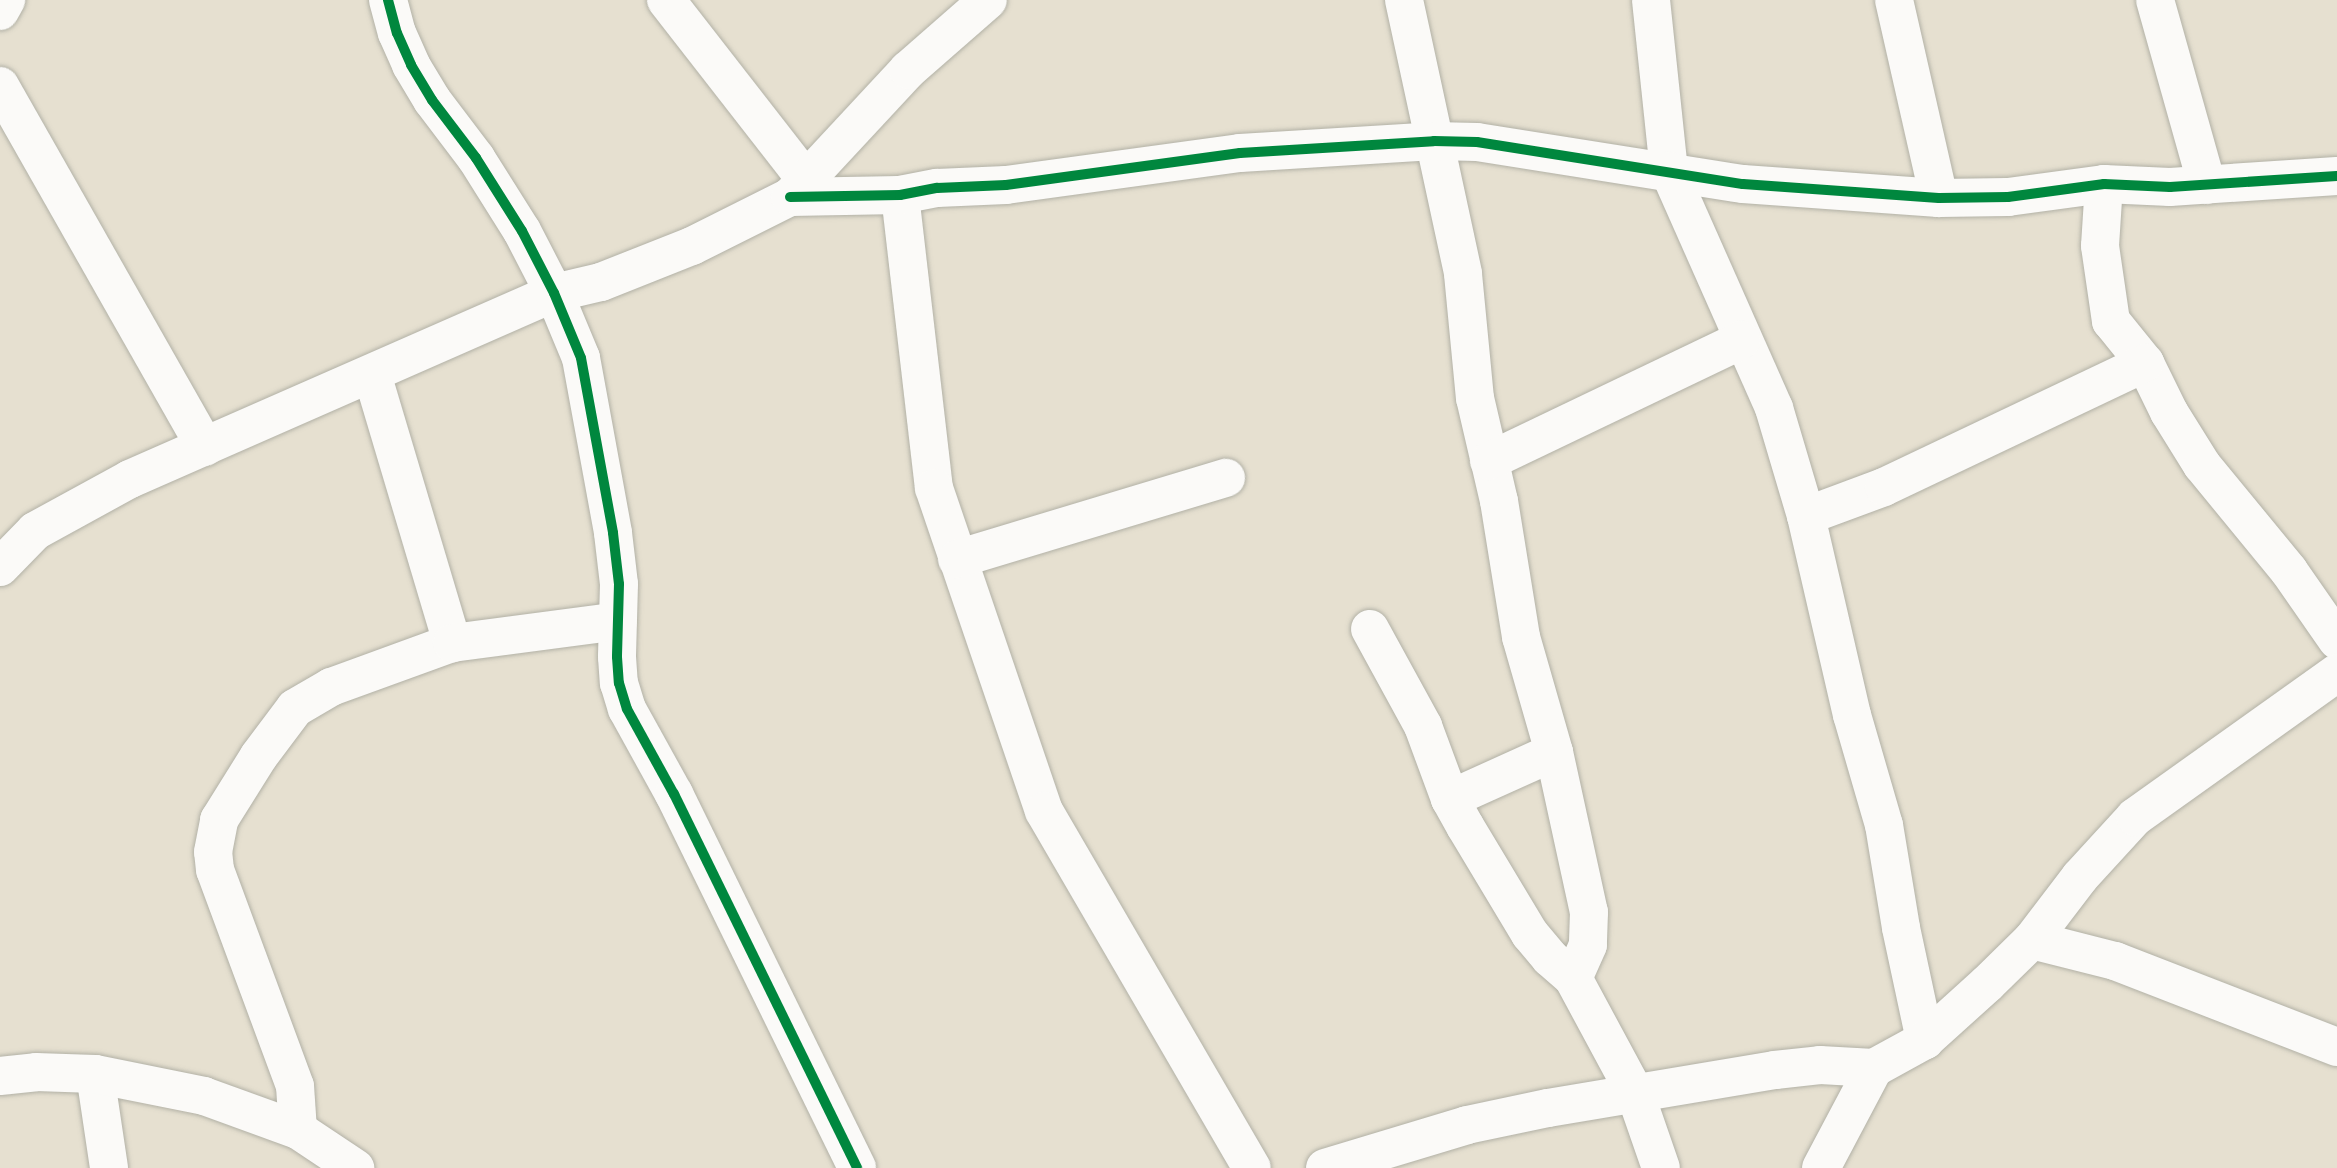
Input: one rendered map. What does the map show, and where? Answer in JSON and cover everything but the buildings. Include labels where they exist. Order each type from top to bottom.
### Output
[{"type":"street","points":[[0,11],[6,0]]},
{"type":"street","points":[[388,0],[397,33],[411,65],[432,100],[476,158],[522,231],[555,293],[581,358],[614,533],[619,583],[617,657],[627,709],[674,794],[857,1168]]},
{"type":"street","points":[[666,0],[798,188]]},
{"type":"street","points":[[0,567],[35,531],[130,479],[555,293],[601,282],[692,246],[798,188],[908,70],[988,0]]},
{"type":"street","points":[[1404,0],[1464,274],[1475,398],[1521,637],[1554,752],[1589,912],[1588,945],[1573,978]]},
{"type":"street","points":[[1651,0],[1669,172],[1774,408],[1806,516],[1852,716],[1884,825],[1901,928],[1925,1040]]},
{"type":"street","points":[[1894,0],[1939,198]]},
{"type":"street","points":[[2155,0],[2207,185]]},
{"type":"street","points":[[0,86],[205,447]]},
{"type":"street","points":[[798,188],[900,195],[937,188],[1006,185],[1240,153],[1434,141],[1477,142],[1743,184],[1939,198],[2008,197],[2104,184],[2207,185],[2337,176]]},
{"type":"street","points":[[2104,184],[2100,246],[2111,321],[2145,363],[2169,412],[2202,465],[2289,571],[2337,640]]},
{"type":"street","points":[[900,195],[922,410],[934,488],[1044,811],[1252,1168]]},
{"type":"street","points":[[1489,461],[1742,340]]},
{"type":"street","points":[[1806,516],[1884,487],[2145,363]]},
{"type":"street","points":[[372,374],[452,643]]},
{"type":"street","points":[[957,559],[1226,478]]},
{"type":"street","points":[[298,1130],[295,1086],[215,870],[213,852],[219,820],[259,756],[295,708],[331,687],[452,643],[618,621]]},
{"type":"street","points":[[1370,629],[1423,726],[1450,799],[1530,934],[1549,958],[1573,978],[1635,1093],[1661,1168]]},
{"type":"street","points":[[1325,1168],[1467,1125],[1716,1078],[1820,1065],[1874,1068],[1925,1040],[2032,940],[2080,877],[2135,817],[2337,673]]},
{"type":"street","points":[[1450,799],[1554,752]]},
{"type":"street","points":[[2032,940],[2115,961],[2337,1047]]},
{"type":"street","points":[[1821,1168],[1874,1068]]},
{"type":"street","points":[[0,1076],[36,1072],[95,1074],[204,1096],[298,1130],[355,1168]]},
{"type":"street","points":[[95,1074],[109,1168]]},
{"type":"cycle path","points":[[388,0],[397,33],[411,65],[432,100],[476,158],[522,231],[554,293],[581,358],[613,533],[619,584],[619,683],[627,709],[674,794],[857,1168]]},
{"type":"cycle path","points":[[790,197],[900,195],[937,188],[1006,185],[1240,153],[1434,141],[1477,142],[1743,184],[1939,198],[2008,197],[2104,184],[2170,187],[2337,176]]}]
